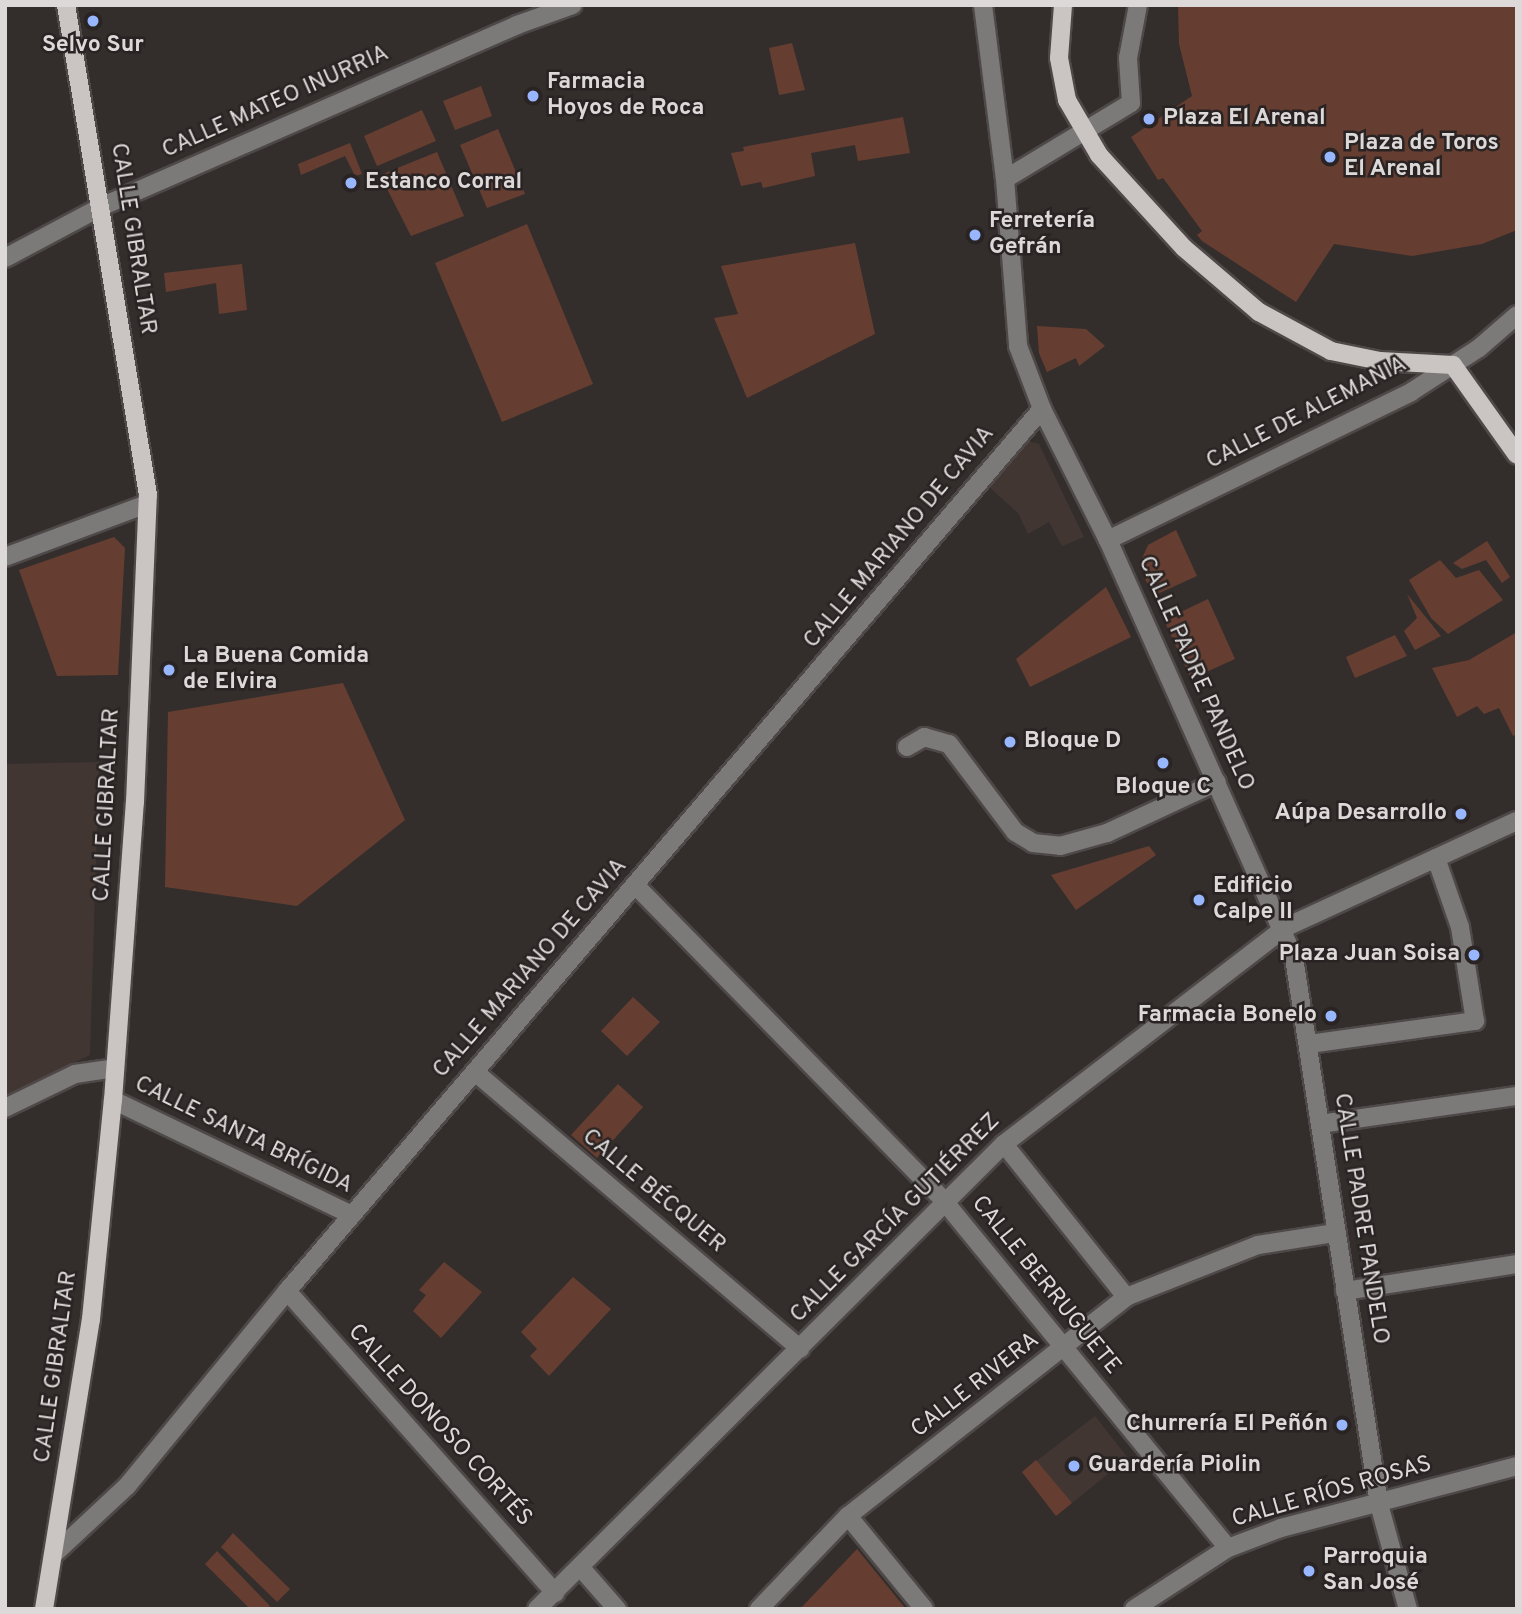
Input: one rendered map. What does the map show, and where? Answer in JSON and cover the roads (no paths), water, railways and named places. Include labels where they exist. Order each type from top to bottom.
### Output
[{"type":"main road","name":"CALLE GIBRALTAR","points":[[44,1609],[91,1319],[113,1100],[135,802],[147,504],[103,206],[66,5]]},
{"type":"main road","points":[[1063,5],[1060,79],[1083,130],[1112,173],[1156,219],[1259,312],[1331,351],[1380,361],[1453,365],[1517,455]]},
{"type":"street","name":"CALLE MATEO INURRIA","points":[[5,258],[103,206],[517,25],[573,5]]},
{"type":"street","name":"CALLE PADRE PANDELO","points":[[983,5],[1005,179],[1018,346],[1042,409],[1108,540],[1283,928],[1298,978],[1335,1233],[1379,1504],[1408,1609]]},
{"type":"street","points":[[1005,179],[1131,103],[1128,58],[1138,5]]},
{"type":"street","name":"CALLE DE ALEMANIA","points":[[1108,540],[1411,392],[1453,365],[1517,315]]},
{"type":"street","name":"CALLE MARIANO DE CAVIA","points":[[53,1555],[127,1486],[287,1291],[1042,409]]},
{"type":"street","points":[[5,557],[147,504]]},
{"type":"street","points":[[907,747],[924,737],[949,744],[1015,832],[1033,843],[1060,846],[1107,833],[1217,782]]},
{"type":"street","name":"CALLE GARCÍA GUTIÉRREZ","points":[[537,1609],[1004,1143],[1283,928],[1517,821]]},
{"type":"street","points":[[1309,1044],[1475,1021],[1460,927],[1436,858]]},
{"type":"street","name":"CALLE BERRUGUETE","points":[[636,886],[944,1201],[1228,1548]]},
{"type":"street","points":[[5,1108],[75,1074],[115,1068]]},
{"type":"street","name":"CALLE BÉCQUER","points":[[474,1072],[800,1349]]},
{"type":"street","points":[[1320,1124],[1517,1096]]},
{"type":"street","name":"CALLE SANTA BRÍGIDA","points":[[113,1100],[352,1215]]},
{"type":"street","points":[[1004,1143],[1126,1297]]},
{"type":"street","name":"CALLE RIVERA","points":[[759,1609],[848,1516],[1126,1297],[1258,1245],[1335,1233]]},
{"type":"street","points":[[1345,1291],[1517,1264]]},
{"type":"street","name":"CALLE DONOSO CORTÉS","points":[[287,1291],[555,1593]]},
{"type":"street","name":"CALLE RÍOS ROSAS","points":[[1134,1609],[1228,1548],[1282,1528],[1517,1466]]},
{"type":"street","points":[[848,1516],[925,1609]]},
{"type":"street","points":[[581,1568],[617,1609]]},
{"type":"place","name":"Selvo Sur","points":[[93,21]]},
{"type":"place","name":"Farmacia Hoyos de Roca","points":[[533,96]]},
{"type":"place","name":"Plaza El Arenal","points":[[1149,119]]},
{"type":"place","name":"Plaza de Toros El Arenal","points":[[1330,157]]},
{"type":"place","name":"Estanco Corral","points":[[351,183]]},
{"type":"place","name":"Ferretería Gefrán","points":[[975,235]]},
{"type":"place","name":"La Buena Comida de Elvira","points":[[169,670]]},
{"type":"place","name":"Bloque D","points":[[1010,742]]},
{"type":"place","name":"Bloque C","points":[[1163,763]]},
{"type":"place","name":"Aúpa Desarrollo","points":[[1461,814]]},
{"type":"place","name":"Edificio Calpe II","points":[[1199,900]]},
{"type":"place","name":"Plaza Juan Soisa","points":[[1474,955]]},
{"type":"place","name":"Farmacia Bonelo","points":[[1331,1016]]},
{"type":"place","name":"Churrería El Peñón","points":[[1342,1425]]},
{"type":"place","name":"Guardería Piolin","points":[[1074,1466]]},
{"type":"place","name":"Parroquia San José","points":[[1309,1571]]}]
